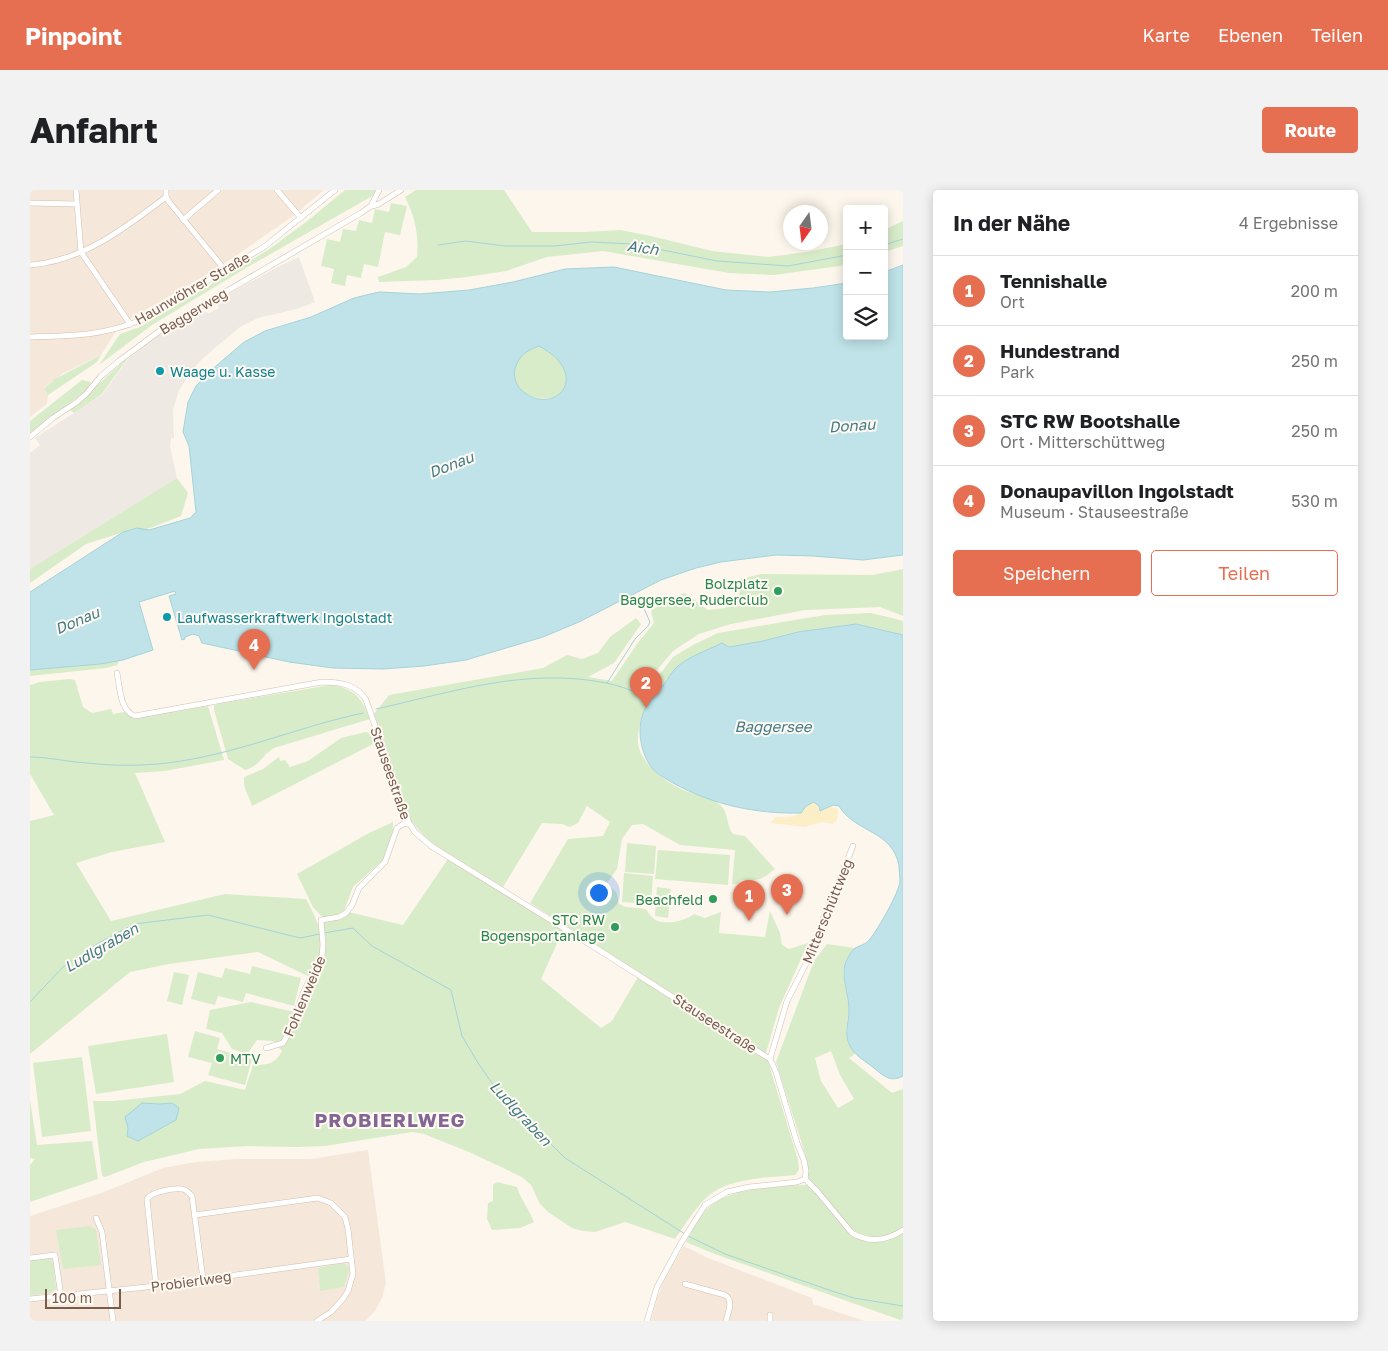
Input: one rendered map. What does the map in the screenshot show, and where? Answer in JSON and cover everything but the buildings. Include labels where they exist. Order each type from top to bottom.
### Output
[{"type":"street","points":[[76,190],[81,252],[130,324]]},
{"type":"street","points":[[166,190],[166,196],[183,220],[225,270]]},
{"type":"street","points":[[183,220],[218,190]]},
{"type":"street","points":[[277,190],[300,218]]},
{"type":"street","name":"Haunwöhrer Straße","points":[[30,337],[96,334],[130,324],[154,313],[264,246],[335,190]]},
{"type":"street","points":[[371,206],[379,190]]},
{"type":"street","name":"Baggerweg","points":[[30,437],[53,418],[77,402],[101,376],[119,361],[165,327],[401,190]]},
{"type":"street","points":[[30,265],[62,260],[101,243],[166,196]]},
{"type":"street","points":[[30,203],[77,204]]},
{"type":"street","name":"Stauseestraße","points":[[117,674],[125,709],[135,716],[322,682],[339,682],[352,688],[366,700],[409,823],[414,832],[431,846],[770,1059]]},
{"type":"street","name":"Fohlenweide","points":[[266,1048],[285,1040],[304,991],[320,962],[323,949],[322,920],[340,917],[352,905],[359,888],[386,862],[397,828],[402,824],[409,823]]},
{"type":"street","name":"Mitterschüttweg","points":[[770,1059],[787,1001],[816,944],[822,919],[853,846]]},
{"type":"street","points":[[770,1059],[776,1072],[797,1143],[804,1160],[805,1179]]},
{"type":"street","points":[[647,1321],[657,1287],[682,1241],[705,1205],[727,1192],[749,1187],[797,1182],[805,1179]]},
{"type":"street","points":[[805,1179],[852,1233],[860,1237],[878,1240],[903,1230]]},
{"type":"street","points":[[156,1286],[147,1200],[153,1193],[182,1189],[188,1191],[192,1196],[203,1279]]},
{"type":"street","points":[[195,1214],[311,1198],[325,1200],[336,1206],[344,1216],[348,1229],[353,1274],[348,1291],[338,1305],[317,1321]]},
{"type":"street","points":[[96,1218],[102,1232],[113,1321]]},
{"type":"street","points":[[30,1258],[55,1256],[61,1296]]},
{"type":"street","name":"Probierlweg","points":[[30,1299],[108,1292],[351,1259]]},
{"type":"street","points":[[685,1284],[725,1295],[729,1298],[726,1321]]},
{"type":"shaded area","points":[[30,190],[324,190],[293,216],[218,268],[120,325],[101,355],[64,373],[44,387],[48,395],[47,404],[30,417]]},
{"type":"shaded area","points":[[299,257],[315,302],[297,309],[258,318],[240,327],[203,358],[179,390],[173,410],[174,438],[171,438],[170,446],[177,478],[30,569],[30,453],[40,445],[35,438],[102,395],[129,358],[167,329],[205,312],[209,313],[219,308],[215,301]]},
{"type":"shaded area","points":[[368,1150],[386,1283],[382,1298],[375,1311],[365,1321],[30,1321],[30,1216],[104,1192],[163,1168],[195,1162],[237,1159],[311,1159]]},
{"type":"shaded area","points":[[684,1246],[708,1258],[812,1298],[813,1304],[865,1321],[651,1321],[657,1298],[666,1276]]},
{"type":"green space","points":[[345,190],[376,190],[374,195],[246,268],[152,325],[99,365],[120,334],[140,327],[268,250]]},
{"type":"green space","points":[[416,190],[504,190],[532,232],[620,230],[712,251],[768,257],[828,250],[828,248],[843,245],[843,266],[774,275],[729,273],[603,251],[547,257],[506,271],[467,277],[379,282],[378,277],[406,267],[417,257],[416,226],[405,197]]},
{"type":"green space","points":[[391,203],[407,206],[400,235],[385,232],[378,267],[364,264],[361,278],[347,275],[345,286],[331,283],[334,269],[321,266],[327,239],[340,242],[343,229],[356,231],[359,220],[372,223],[375,209],[389,212]]},
{"type":"green space","points":[[903,221],[903,246],[888,251],[888,228]]},
{"type":"green space","points":[[539,346],[553,355],[565,371],[565,388],[559,395],[550,398],[528,395],[520,389],[515,380],[515,369],[521,357]]},
{"type":"green space","points":[[101,355],[97,362],[48,395],[44,388],[53,380]]},
{"type":"green space","points":[[128,358],[101,395],[74,413],[70,410],[113,371]]},
{"type":"green space","points":[[82,380],[91,382],[87,390],[30,433],[30,421]]},
{"type":"green space","points":[[177,478],[188,493],[181,516],[145,530],[136,528],[86,544],[30,583],[30,569]]},
{"type":"green space","points":[[903,569],[903,616],[880,607],[805,610],[731,624],[699,634],[673,651],[656,671],[660,674],[673,657],[718,633],[825,615],[871,613],[900,620],[903,621],[903,635],[856,624],[798,632],[729,647],[722,643],[677,667],[646,704],[650,705],[647,715],[642,714],[638,744],[642,755],[652,769],[665,780],[679,788],[719,804],[726,814],[733,834],[745,836],[775,869],[759,879],[741,880],[737,884],[732,884],[735,850],[680,845],[643,824],[632,825],[622,839],[617,869],[607,883],[617,893],[619,904],[626,907],[646,909],[658,921],[674,922],[694,914],[705,918],[721,912],[719,933],[765,937],[770,911],[780,933],[782,945],[789,949],[808,943],[779,1008],[766,1053],[530,903],[568,839],[603,836],[610,822],[587,806],[578,823],[570,827],[562,824],[542,823],[503,887],[441,849],[429,840],[411,820],[374,714],[389,695],[543,668],[567,655],[582,659],[598,653],[610,637],[636,618],[641,624],[614,663],[588,677],[612,681],[654,623],[651,611],[670,598],[685,593],[708,610],[725,608],[739,598],[740,579],[761,574],[873,575]]},
{"type":"green space","points":[[119,661],[117,665],[106,668],[30,676],[30,670]]},
{"type":"green space","points":[[69,679],[75,680],[83,707],[92,713],[111,709],[113,714],[125,712],[129,716],[138,718],[208,706],[224,760],[165,771],[135,773],[165,842],[112,852],[76,863],[111,921],[225,894],[306,899],[317,921],[322,945],[319,960],[308,976],[258,952],[169,964],[130,972],[30,1054],[30,821],[54,815],[30,774],[30,685]]},
{"type":"green space","points":[[331,685],[339,686],[356,695],[364,705],[370,719],[274,748],[254,766],[245,770],[228,759],[214,706]]},
{"type":"green space","points":[[366,732],[373,734],[377,742],[252,806],[245,789],[244,777],[263,769],[279,757],[280,761],[285,760],[290,767],[308,761],[341,738]]},
{"type":"green space","points":[[393,822],[393,831],[383,860],[353,887],[344,911],[403,925],[448,859],[563,930],[541,979],[601,1028],[612,1021],[638,977],[768,1061],[798,1160],[799,1170],[795,1175],[738,1182],[717,1190],[699,1206],[675,1239],[625,1222],[595,1232],[572,1228],[548,1212],[540,1204],[531,1185],[522,1177],[469,1152],[424,1134],[412,1132],[325,1146],[247,1146],[199,1149],[144,1162],[105,1177],[102,1176],[93,1101],[114,1101],[180,1094],[205,1081],[245,1090],[253,1065],[263,1065],[277,1059],[282,1051],[273,1041],[257,1040],[247,1054],[232,1049],[222,1033],[206,1029],[210,1010],[251,1002],[299,1013],[310,982],[324,957],[326,943],[323,918],[313,907],[297,874],[369,833]],"holes":[[[142,1103],[172,1103],[176,1120],[138,1141],[127,1136],[128,1128]]]},
{"type":"green space","points":[[627,843],[656,846],[654,874],[625,872]]},
{"type":"green space","points":[[658,850],[730,855],[728,885],[655,879]]},
{"type":"green space","points":[[624,873],[653,876],[651,904],[622,902]]},
{"type":"green space","points":[[657,887],[671,889],[668,918],[655,916]]},
{"type":"green space","points":[[827,944],[855,948],[845,962],[843,971],[849,1010],[846,1031],[848,1043],[855,1054],[849,1058],[892,1093],[903,1089],[903,1321],[686,1242],[702,1215],[719,1200],[744,1191],[814,1184],[808,1179],[807,1160],[776,1062],[814,961]],"holes":[[[831,1051],[840,1075],[854,1099],[838,1108],[821,1081],[815,1058]]]},
{"type":"green space","points":[[252,966],[301,978],[294,1006],[246,993],[243,1002],[218,996],[215,1005],[191,999],[198,972],[222,978],[225,968],[250,974]]},
{"type":"green space","points":[[174,972],[189,975],[182,1005],[167,1001]]},
{"type":"green space","name":"MTV","points":[[195,1031],[220,1038],[217,1049],[252,1059],[245,1085],[208,1075],[212,1063],[188,1057]]},
{"type":"green space","points":[[167,1034],[174,1082],[96,1094],[88,1046]]},
{"type":"green space","points":[[82,1057],[91,1131],[42,1137],[33,1063]]},
{"type":"green space","points":[[30,1100],[37,1145],[92,1141],[98,1179],[30,1202],[30,1165],[35,1159],[30,1158]]},
{"type":"green space","points":[[497,1182],[517,1187],[534,1222],[520,1228],[492,1230],[487,1219],[488,1203],[493,1201],[493,1185]]},
{"type":"green space","points":[[90,1226],[96,1230],[101,1265],[63,1269],[56,1230]]},
{"type":"green space","points":[[48,1258],[53,1262],[56,1289],[51,1293],[30,1295],[30,1260]]},
{"type":"green space","points":[[344,1263],[349,1268],[344,1287],[320,1291],[318,1268]]},
{"type":"sand","points":[[814,802],[819,806],[833,805],[832,807],[838,809],[837,820],[833,824],[822,822],[805,827],[771,823],[776,817],[795,816]]},
{"type":"water","name":"Donau","points":[[903,265],[903,555],[863,560],[776,555],[721,562],[661,580],[579,622],[543,637],[466,660],[383,669],[333,668],[289,662],[202,643],[199,636],[193,634],[182,640],[169,596],[176,594],[175,591],[139,602],[153,650],[123,660],[100,664],[30,670],[30,592],[123,532],[137,528],[149,530],[190,518],[196,512],[189,446],[183,432],[188,402],[196,386],[209,372],[244,342],[265,331],[311,317],[354,298],[379,292],[420,294],[469,290],[513,282],[565,269],[614,267],[726,290],[770,292],[843,284],[843,340],[888,340],[888,271]],"holes":[[[539,346],[555,357],[564,369],[566,380],[563,390],[556,396],[545,399],[534,398],[521,390],[514,375],[517,364],[524,354]]]},
{"type":"water","name":"Baggersee","points":[[856,624],[903,635],[903,1076],[893,1079],[885,1076],[861,1058],[853,1051],[849,1044],[847,1032],[849,1004],[844,972],[846,961],[853,950],[867,943],[874,934],[888,911],[899,887],[899,866],[895,854],[889,845],[882,838],[854,822],[839,806],[833,805],[820,811],[819,806],[814,802],[806,806],[801,813],[768,812],[735,807],[688,791],[653,770],[644,754],[640,738],[642,716],[645,709],[676,668],[694,656],[722,643],[729,647],[798,632]]},
{"type":"water","points":[[142,1103],[172,1103],[179,1108],[176,1120],[138,1141],[127,1136],[128,1128],[125,1117]]},
{"type":"waterway","name":"Aich","points":[[888,244],[903,239]]},
{"type":"waterway","name":"Aich","points":[[438,245],[466,241],[505,246],[555,246],[591,242],[633,244],[717,261],[788,266],[843,256]]},
{"type":"waterway","points":[[607,683],[635,639],[650,622],[642,604]]},
{"type":"waterway","points":[[376,709],[462,689],[518,680],[547,678],[606,683],[653,698]]},
{"type":"waterway","points":[[30,757],[107,765],[167,763],[217,754],[363,713]]},
{"type":"waterway","name":"Ludlgraben","points":[[30,1002],[63,967],[97,944],[134,924],[208,915],[300,938],[320,934]]},
{"type":"waterway","name":"Ludlgraben","points":[[324,933],[353,928],[372,946],[451,990],[462,1036],[499,1093],[565,1158],[685,1234]]},
{"type":"waterway","name":"Ludlgraben","points":[[688,1236],[725,1254],[829,1290],[854,1298],[903,1306]]},
{"type":"place","name":"Waage u. Kasse","points":[[160,371]]},
{"type":"place","name":"Bolzplatz Baggersee, Ruderclub","points":[[778,591]]},
{"type":"place","name":"Laufwasserkraftwerk Ingolstadt","points":[[167,617]]},
{"type":"place","name":"Donaupavillon Ingolstadt","points":[[254,670]]},
{"type":"place","name":"Hundestrand","points":[[646,708]]},
{"type":"place","name":"Beachfeld","points":[[713,899]]},
{"type":"place","name":"STC RW Bootshalle","points":[[787,915]]},
{"type":"place","name":"Tennishalle","points":[[749,921]]},
{"type":"place","name":"STC RW Bogensportanlage","points":[[615,927]]},
{"type":"place","name":"MTV","points":[[220,1058]]},
{"type":"district","name":"PROBIERLWEG","points":[[390,1119]]}]
